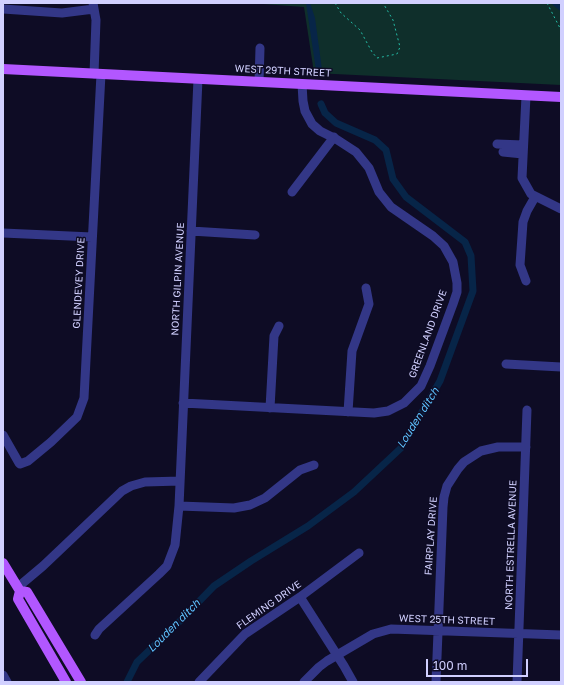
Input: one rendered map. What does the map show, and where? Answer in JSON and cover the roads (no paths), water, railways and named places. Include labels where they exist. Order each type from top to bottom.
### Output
[{"type":"main road","name":"WEST 29TH STREET","points":[[3,69],[561,97]]},
{"type":"main road","points":[[3,563],[19,589],[18,599],[66,682]]},
{"type":"main road","points":[[19,589],[27,592],[81,682]]},
{"type":"street","points":[[3,9],[62,13],[94,6]]},
{"type":"street","name":"GLENDEVEY DRIVE","points":[[3,435],[20,464],[28,461],[40,453],[69,425],[76,417],[84,398],[92,237],[97,74],[96,20],[94,6]]},
{"type":"street","points":[[259,82],[260,48]]},
{"type":"street","name":"NORTH GILPIN AVENUE","points":[[95,635],[99,629],[167,566],[175,545],[179,506],[198,79]]},
{"type":"street","name":"GREENLAND DRIVE","points":[[183,403],[348,412],[374,413],[388,411],[404,403],[421,386],[430,366],[456,292],[457,283],[453,262],[440,241],[391,206],[379,192],[369,168],[356,152],[320,130],[309,120],[303,101],[302,84]]},
{"type":"street","points":[[526,96],[522,178],[531,194],[561,209]]},
{"type":"street","points":[[292,192],[334,138]]},
{"type":"street","points":[[497,144],[523,149]]},
{"type":"street","points":[[503,152],[523,149]]},
{"type":"street","points":[[526,281],[520,266],[523,222],[526,211],[535,197]]},
{"type":"street","points":[[192,231],[255,235]]},
{"type":"street","points":[[3,233],[92,237]]},
{"type":"street","points":[[348,412],[352,351],[369,304],[366,288]]},
{"type":"street","points":[[270,408],[274,336],[279,326]]},
{"type":"street","points":[[506,364],[561,367]]},
{"type":"street","name":"NORTH ESTRELLA AVENUE","points":[[517,682],[527,410]]},
{"type":"street","name":"FAIRPLAY DRIVE","points":[[436,682],[443,507],[447,486],[464,462],[481,451],[498,447],[526,447]]},
{"type":"street","points":[[179,506],[234,508],[250,505],[265,498],[300,470],[314,465]]},
{"type":"street","points":[[19,589],[122,491],[145,482],[180,481]]},
{"type":"street","name":"FLEMING DRIVE","points":[[199,682],[245,634],[300,597],[359,554]]},
{"type":"street","points":[[300,597],[353,682]]},
{"type":"street","name":"WEST 25TH STREET","points":[[304,682],[319,667],[373,634],[384,630],[438,630],[561,635]]},
{"type":"street","points":[[3,675],[7,682]]},
{"type":"water","points":[[306,3],[310,3],[315,18],[323,77],[317,77]]},
{"type":"waterway","points":[[556,3],[561,7]]},
{"type":"waterway","name":"Louden ditch","points":[[127,682],[137,662],[214,586],[308,526],[354,492],[401,448],[440,381],[473,291],[471,256],[465,242],[406,197],[393,179],[386,150],[375,140],[336,123],[325,113],[321,104]]}]
